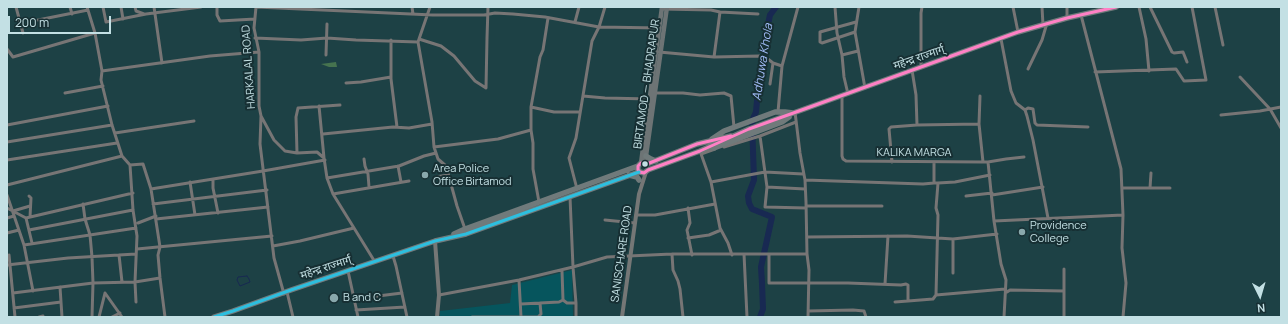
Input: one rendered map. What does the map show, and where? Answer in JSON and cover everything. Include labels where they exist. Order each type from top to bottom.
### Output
[{"type":"highway","name":"महेन्द्र राज्मार्ग्","points":[[214,317],[234,314],[286,293],[435,241],[466,234],[577,191],[643,168],[702,151],[748,129],[759,131],[793,113],[1018,32],[1100,9],[1116,7]]},
{"type":"highway","points":[[710,140],[724,131],[778,112],[793,113]]},
{"type":"highway","points":[[702,151],[715,148],[759,131]]},
{"type":"highway","name":"महेन्द्र राज्मार्ग्","points":[[577,191],[628,175],[697,144],[731,136]]},
{"type":"highway","points":[[646,156],[657,161]]},
{"type":"highway","points":[[628,175],[636,177],[639,180]]},
{"type":"highway","name":"महेन्द्र राज्मार्ग्","points":[[445,239],[465,229],[539,202],[570,194]]},
{"type":"main road","name":"BIRTAMOD — BHADRAPUR","points":[[658,52],[660,28],[664,8]]},
{"type":"main road","name":"BIRTAMOD — BHADRAPUR","points":[[643,168],[646,156],[664,8]]},
{"type":"main road","name":"BIRTAMOD — BHADRAPUR","points":[[643,168],[650,99],[653,93]]},
{"type":"street","points":[[16,7],[23,33]]},
{"type":"street","points":[[70,7],[72,14]]},
{"type":"street","points":[[102,7],[106,22],[146,14],[201,7]]},
{"type":"street","points":[[121,7],[124,19]]},
{"type":"street","points":[[135,7],[136,11],[146,14]]},
{"type":"street","points":[[154,7],[162,63]]},
{"type":"street","points":[[217,7],[217,15],[220,21],[255,19]]},
{"type":"street","points":[[256,7],[271,9],[340,9],[428,15],[513,14],[548,18],[599,27],[660,28]]},
{"type":"street","name":"HARKALAL ROAD","points":[[256,7],[254,28],[258,52],[259,106],[261,116],[274,140],[280,147],[289,152],[317,152],[325,159]]},
{"type":"street","points":[[412,7],[413,14]]},
{"type":"street","points":[[430,7],[419,41],[432,124],[434,147],[438,159],[446,166],[465,229]]},
{"type":"street","points":[[255,38],[301,40],[327,38],[368,41],[391,40],[431,42],[441,46],[454,56],[475,81],[486,88],[488,7]]},
{"type":"street","points":[[574,22],[579,7]]},
{"type":"street","points":[[577,191],[569,158],[576,138],[592,41],[599,27],[605,7]]},
{"type":"street","points":[[778,112],[782,66],[798,7]]},
{"type":"street","points":[[834,7],[842,55],[844,78],[848,94]]},
{"type":"street","points":[[859,7],[855,32],[865,88]]},
{"type":"street","points":[[921,67],[922,7]]},
{"type":"street","points":[[1013,7],[1018,32]]},
{"type":"street","points":[[1028,69],[1042,40],[1045,24],[1042,7]]},
{"type":"street","points":[[1067,7],[1067,18]]},
{"type":"street","points":[[1139,7],[1146,39],[1149,71]]},
{"type":"street","points":[[1150,7],[1172,52],[1183,52],[1187,62]]},
{"type":"street","points":[[1095,72],[1176,69],[1184,81],[1206,80],[1192,7]]},
{"type":"street","points":[[1215,7],[1222,45]]},
{"type":"street","points":[[664,8],[758,14]]},
{"type":"street","points":[[38,20],[72,14],[87,9],[95,33],[102,71],[101,80],[112,125],[122,156],[130,165],[133,210],[137,236],[135,282],[136,302]]},
{"type":"street","points":[[714,57],[720,12]]},
{"type":"street","points":[[1081,15],[1121,169],[1123,215],[1122,248],[1126,283],[1123,317]]},
{"type":"street","points":[[539,202],[533,169],[531,107],[548,18]]},
{"type":"street","points":[[855,32],[822,43],[820,42],[820,33],[856,22]]},
{"type":"street","points":[[326,55],[327,24]]},
{"type":"street","points":[[7,49],[13,57],[95,33]]},
{"type":"street","points":[[1001,39],[1011,91],[1016,103],[1025,110],[1033,140],[1048,218]]},
{"type":"street","points":[[391,40],[391,77],[397,127]]},
{"type":"street","points":[[842,55],[858,50]]},
{"type":"street","points":[[102,71],[258,52]]},
{"type":"street","points":[[658,52],[714,57],[759,56],[782,66]]},
{"type":"street","points":[[770,84],[773,63]]},
{"type":"street","points":[[912,70],[916,95],[917,125]]},
{"type":"street","points":[[346,83],[391,77]]},
{"type":"street","points":[[1240,77],[1270,109],[1281,127]]},
{"type":"street","points":[[65,93],[103,86]]},
{"type":"street","points":[[653,93],[683,93],[700,95],[724,93],[731,96],[735,127]]},
{"type":"street","points":[[583,96],[650,99]]},
{"type":"street","name":"KALIKA MARGA","points":[[842,96],[842,156],[846,161],[988,162],[1024,157]]},
{"type":"street","points":[[980,96],[979,124],[982,162]]},
{"type":"street","points":[[297,153],[296,117],[298,108],[340,105]]},
{"type":"street","points":[[7,125],[108,106]]},
{"type":"street","points":[[319,106],[327,178],[333,194],[375,262]]},
{"type":"street","points":[[531,107],[554,112],[580,112]]},
{"type":"street","points":[[1221,115],[1243,114],[1281,107]]},
{"type":"street","points":[[1025,110],[1028,108],[1033,109],[1035,123],[1037,125],[1088,127]]},
{"type":"street","points":[[793,113],[796,122],[805,180],[807,254],[809,270],[808,317]]},
{"type":"street","points":[[261,116],[260,144],[273,246],[277,271],[286,293],[293,317]]},
{"type":"street","points":[[115,133],[194,121]]},
{"type":"street","points":[[732,255],[721,230],[711,182],[702,151],[756,137],[759,131],[796,122]]},
{"type":"street","points":[[323,134],[397,127],[409,128],[432,124]]},
{"type":"street","points":[[892,162],[890,127],[979,124]]},
{"type":"street","points":[[7,142],[112,125]]},
{"type":"street","points":[[434,147],[498,139],[531,130]]},
{"type":"street","points":[[759,131],[767,187],[765,207],[882,206]]},
{"type":"street","points":[[7,160],[117,143]]},
{"type":"street","points":[[327,178],[398,166],[436,153]]},
{"type":"street","points":[[7,185],[122,156]]},
{"type":"street","points":[[151,189],[263,171],[325,159]]},
{"type":"street","points":[[364,159],[369,187]]},
{"type":"street","points":[[934,162],[934,183]]},
{"type":"street","points":[[988,162],[994,221],[1001,264],[1006,280],[1004,317]]},
{"type":"street","points":[[130,165],[143,164],[151,189],[160,246],[158,255],[165,317]]},
{"type":"street","points":[[398,166],[401,182]]},
{"type":"street","name":"SANISCHARE ROAD","points":[[639,194],[639,180],[643,168]]},
{"type":"street","name":"SANISCHARE ROAD","points":[[622,317],[643,168]]},
{"type":"street","points":[[711,182],[765,172],[804,174]]},
{"type":"street","points":[[1150,188],[1151,173]]},
{"type":"street","points":[[436,177],[448,175]]},
{"type":"street","points":[[805,180],[923,184],[955,182],[990,175]]},
{"type":"street","points":[[213,179],[213,188],[218,213]]},
{"type":"street","points":[[333,194],[408,181]]},
{"type":"street","points":[[190,182],[195,215]]},
{"type":"street","points":[[936,295],[938,215],[936,208],[938,183]]},
{"type":"street","points":[[767,187],[805,189]]},
{"type":"street","points":[[966,196],[1043,187]]},
{"type":"street","points":[[1122,188],[1170,188]]},
{"type":"street","points":[[153,204],[266,190]]},
{"type":"street","points":[[7,208],[28,218],[133,193]]},
{"type":"street","points":[[7,194],[24,245],[33,291]]},
{"type":"street","points":[[570,194],[576,317]]},
{"type":"street","points":[[29,196],[31,198],[28,218],[32,243]]},
{"type":"street","points":[[83,204],[85,219],[90,235],[92,257],[92,317]]},
{"type":"street","points":[[636,215],[655,215],[715,204]]},
{"type":"street","points":[[12,211],[30,206]]},
{"type":"street","points":[[138,223],[156,218],[268,207]]},
{"type":"street","points":[[688,208],[690,222],[687,230],[692,255]]},
{"type":"street","points":[[29,230],[133,210]]},
{"type":"street","points":[[994,221],[1123,215]]},
{"type":"street","points":[[7,218],[14,216]]},
{"type":"street","points":[[605,220],[635,223]]},
{"type":"street","points":[[24,245],[136,228]]},
{"type":"street","points":[[273,246],[354,228]]},
{"type":"street","points":[[7,233],[19,230]]},
{"type":"street","points":[[688,238],[709,235],[721,230]]},
{"type":"street","points":[[807,237],[888,236],[938,237],[953,239],[997,234]]},
{"type":"street","points":[[137,249],[272,236]]},
{"type":"street","points":[[885,284],[888,236]]},
{"type":"street","points":[[953,239],[953,273]]},
{"type":"street","points":[[435,241],[439,295],[437,317]]},
{"type":"street","points":[[8,264],[68,258],[136,254]]},
{"type":"street","points":[[439,295],[519,280],[607,257],[672,254],[807,254]]},
{"type":"street","points":[[672,254],[673,270],[680,289],[683,317]]},
{"type":"street","points":[[744,254],[747,317]]},
{"type":"street","points":[[9,255],[8,264],[15,317]]},
{"type":"street","points":[[119,255],[122,282]]},
{"type":"street","points":[[769,255],[769,283],[885,284],[901,286],[908,284],[908,301]]},
{"type":"street","points":[[393,256],[407,317]]},
{"type":"street","points":[[1064,269],[1064,317]]},
{"type":"street","points":[[562,270],[563,300]]},
{"type":"street","points":[[348,271],[358,317]]},
{"type":"street","points":[[13,293],[93,283],[135,282],[160,278]]},
{"type":"street","points":[[519,280],[521,317]]},
{"type":"street","points":[[60,287],[62,317]]},
{"type":"street","points":[[895,302],[933,299],[936,295],[1005,289],[1007,292],[1010,290],[1064,291]]},
{"type":"street","points":[[99,317],[105,293],[122,317]]},
{"type":"street","points":[[354,299],[402,293]]},
{"type":"street","points":[[563,300],[567,303],[576,303]]},
{"type":"street","points":[[521,304],[559,302],[563,300]]},
{"type":"street","points":[[14,308],[61,302]]},
{"type":"street","points":[[472,317],[540,316],[540,303]]},
{"type":"street","points":[[356,310],[405,307]]},
{"type":"street","points":[[808,311],[864,311],[866,317]]},
{"type":"street","points":[[112,317],[120,313]]},
{"type":"shaded area","points":[[572,270],[573,317],[440,317],[440,311],[510,303],[512,285]]},
{"type":"green space","points":[[336,62],[337,67],[329,67],[321,64]]},
{"type":"waterway","name":"Adhuwa Khola","points":[[760,317],[763,309],[761,267],[772,217],[752,209],[748,196],[754,180],[752,121],[756,112],[759,79],[765,58],[764,44],[767,29],[770,15],[776,7]]},
{"type":"waterway","points":[[247,276],[250,282],[240,286],[237,280],[238,277],[247,276]]},
{"type":"transit line","points":[[731,136],[697,144],[647,164],[641,163],[638,166],[638,170],[644,173],[648,170],[700,151],[749,129],[1018,32],[1067,18],[1116,7]]},
{"type":"transit line","points":[[214,317],[435,241],[466,234],[639,172]]},
{"type":"place","name":"Area Police Office Birtamod","points":[[425,175]]},
{"type":"place","name":"Providence College","points":[[1022,232]]},
{"type":"place","name":"B and C","points":[[334,298]]}]
